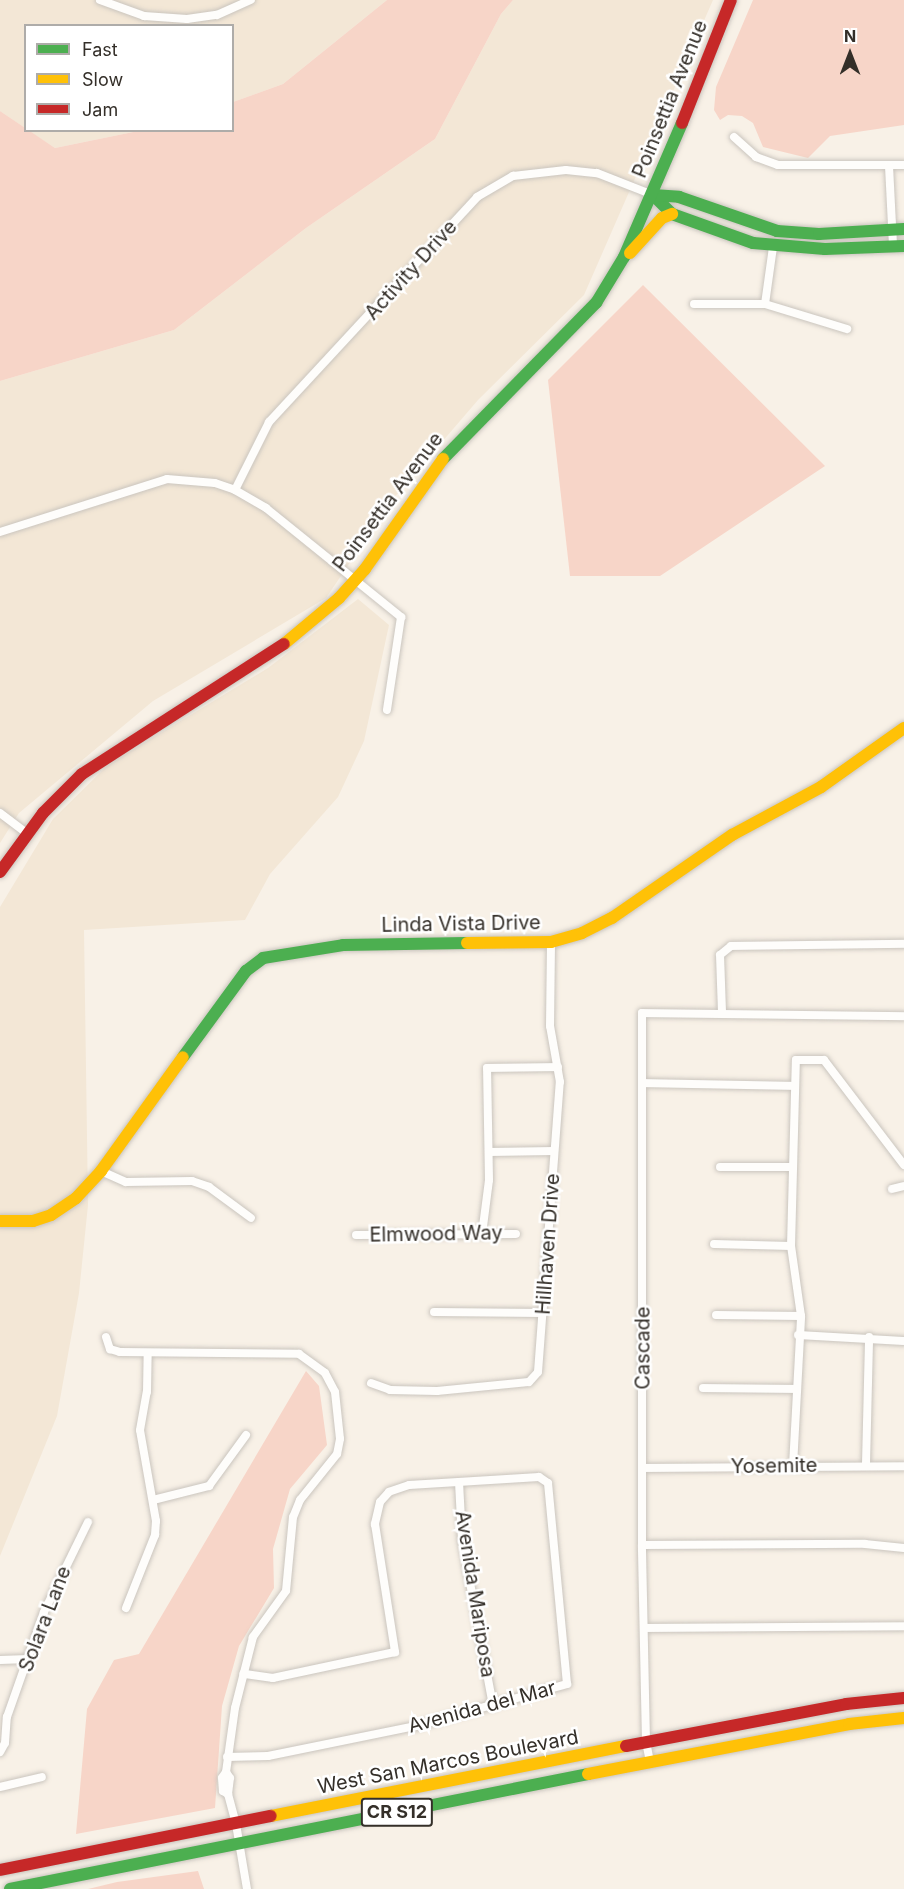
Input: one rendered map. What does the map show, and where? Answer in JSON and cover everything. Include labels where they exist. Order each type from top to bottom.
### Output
[{"type":"main road","name":"Poinsettia Avenue","points":[[0,872],[27,833],[82,774],[278,649],[353,582],[448,451],[563,340],[596,303],[624,257],[653,195],[731,0]]},
{"type":"main road","points":[[653,195],[672,214],[753,243],[773,247],[899,246]]},
{"type":"main road","points":[[653,195],[679,197],[777,231],[819,234],[899,229]]},
{"type":"main road","points":[[624,257],[662,218],[672,214]]},
{"type":"main road","name":"Linda Vista Drive","points":[[0,1221],[33,1221],[51,1215],[69,1205],[101,1171],[246,971],[263,958],[343,945],[551,942],[612,918],[732,834],[821,787],[904,728]]},
{"type":"main road","name":"West San Marcos Boulevard","points":[[0,1870],[646,1742],[846,1704],[904,1698]]},
{"type":"main road","name":"West San Marcos Boulevard","points":[[10,1889],[650,1762],[849,1724],[904,1718]]},
{"type":"street","points":[[100,0],[144,16],[187,19],[217,15],[251,0]]},
{"type":"street","points":[[734,137],[756,157],[778,165],[904,165]]},
{"type":"street","points":[[889,166],[899,229],[899,246]]},
{"type":"street","name":"Activity Drive","points":[[235,490],[269,422],[477,198],[513,176],[566,170],[597,173],[653,195]]},
{"type":"street","points":[[765,304],[773,247]]},
{"type":"street","points":[[694,304],[765,304],[847,329]]},
{"type":"street","points":[[0,532],[167,479],[199,480],[235,490],[266,508],[353,582],[401,617],[387,710]]},
{"type":"street","points":[[0,813],[27,833]]},
{"type":"street","name":"Hillhaven Drive","points":[[371,1383],[390,1390],[437,1391],[529,1382],[538,1372],[560,1082],[550,1026],[551,942]]},
{"type":"street","points":[[904,944],[731,946],[720,955],[722,1012],[904,1016]]},
{"type":"street","name":"Cascade","points":[[650,1762],[646,1742],[642,1545],[642,1013],[722,1012]]},
{"type":"street","points":[[793,1466],[798,1335],[801,1316],[792,1246],[796,1060],[824,1060],[904,1165]]},
{"type":"street","points":[[482,1233],[489,1152],[486,1068],[558,1067]]},
{"type":"street","points":[[643,1083],[795,1086]]},
{"type":"street","points":[[489,1152],[554,1151]]},
{"type":"street","points":[[720,1167],[793,1167]]},
{"type":"street","points":[[101,1171],[126,1182],[192,1181],[209,1187],[251,1218]]},
{"type":"street","points":[[892,1189],[904,1186]]},
{"type":"street","name":"Elmwood Way","points":[[356,1235],[516,1233]]},
{"type":"street","points":[[714,1244],[792,1246]]},
{"type":"street","points":[[434,1312],[543,1313]]},
{"type":"street","points":[[716,1315],[801,1316]]},
{"type":"street","points":[[798,1335],[869,1337],[904,1341]]},
{"type":"street","points":[[106,1337],[110,1349],[148,1353],[299,1354],[325,1373],[335,1392],[340,1439],[337,1454],[300,1500],[288,1536],[286,1591],[253,1637],[243,1674],[227,1757],[226,1772],[231,1790],[228,1794],[236,1824],[247,1889]]},
{"type":"street","points":[[866,1464],[869,1337]]},
{"type":"street","points":[[126,1608],[155,1535],[153,1500],[140,1430],[147,1392],[148,1353]]},
{"type":"street","points":[[703,1388],[797,1389]]},
{"type":"street","points":[[153,1500],[209,1486],[246,1435]]},
{"type":"street","name":"Yosemite","points":[[643,1468],[866,1464],[904,1466]]},
{"type":"street","name":"Avenida del Mar","points":[[227,1757],[267,1756],[493,1706],[561,1688],[568,1680],[548,1483],[544,1478],[459,1482]]},
{"type":"street","points":[[243,1674],[273,1678],[395,1652],[375,1524],[380,1502],[397,1488],[459,1482]]},
{"type":"street","name":"Avenida Mariposa","points":[[459,1482],[462,1540],[493,1706]]},
{"type":"street","name":"Solara Lane","points":[[0,1752],[44,1612],[88,1522]]},
{"type":"street","points":[[642,1545],[865,1544],[904,1548]]},
{"type":"street","points":[[645,1628],[904,1626]]},
{"type":"street","points":[[0,1660],[28,1659]]},
{"type":"street","points":[[0,1787],[42,1777]]},
{"type":"shaded area","points":[[0,0],[387,0],[283,84],[234,102],[234,24],[24,24],[24,127],[0,111]]},
{"type":"shaded area","points":[[387,0],[513,0],[501,14],[435,139],[306,228],[174,330],[0,381],[0,111],[24,127],[24,132],[31,132],[55,148],[133,132],[234,132],[234,102],[283,84]]},
{"type":"shaded area","points":[[513,0],[713,0],[584,295],[478,400],[393,499],[326,598],[153,701],[19,813],[0,843],[0,381],[174,330],[306,228],[435,139],[501,14]]},
{"type":"shaded area","points":[[753,0],[904,0],[904,125],[830,136],[808,158],[763,147],[753,123],[742,116],[728,115],[720,120],[714,110],[716,87]]},
{"type":"shaded area","points":[[31,132],[133,132],[55,148]]},
{"type":"shaded area","points":[[643,285],[825,466],[660,576],[570,576],[548,380]]},
{"type":"shaded area","points":[[358,599],[389,625],[364,741],[338,797],[270,874],[245,920],[84,930],[88,1205],[79,1293],[57,1416],[0,1556],[0,907],[53,819],[108,765],[268,668]]},
{"type":"shaded area","points":[[306,1371],[319,1386],[327,1445],[290,1489],[273,1549],[274,1588],[239,1646],[222,1706],[215,1808],[76,1834],[87,1709],[114,1660],[139,1654]]},
{"type":"shaded area","points":[[198,1871],[204,1889],[88,1889],[117,1882]]},
{"type":"traffic: fast","points":[[443,459],[596,303],[624,257],[682,123]]},
{"type":"traffic: fast","points":[[653,195],[672,214],[753,243],[825,249],[904,246]]},
{"type":"traffic: fast","points":[[653,195],[679,197],[777,231],[819,234],[904,229]]},
{"type":"traffic: fast","points":[[183,1057],[246,971],[263,958],[343,945],[467,943]]},
{"type":"traffic: fast","points":[[10,1889],[588,1774]]},
{"type":"traffic: slow","points":[[630,253],[662,218],[672,214]]},
{"type":"traffic: slow","points":[[284,644],[339,598],[365,569],[443,459]]},
{"type":"traffic: slow","points":[[467,943],[551,942],[582,933],[612,918],[732,835],[821,787],[904,728]]},
{"type":"traffic: slow","points":[[0,1221],[33,1221],[51,1215],[76,1198],[101,1171],[183,1057]]},
{"type":"traffic: slow","points":[[588,1774],[849,1724],[904,1718]]},
{"type":"traffic: slow","points":[[271,1816],[626,1746]]},
{"type":"traffic: jam","points":[[682,123],[731,0]]},
{"type":"traffic: jam","points":[[0,872],[43,813],[82,774],[284,644]]},
{"type":"traffic: jam","points":[[626,1746],[846,1704],[904,1698]]},
{"type":"traffic: jam","points":[[0,1870],[271,1816]]}]
